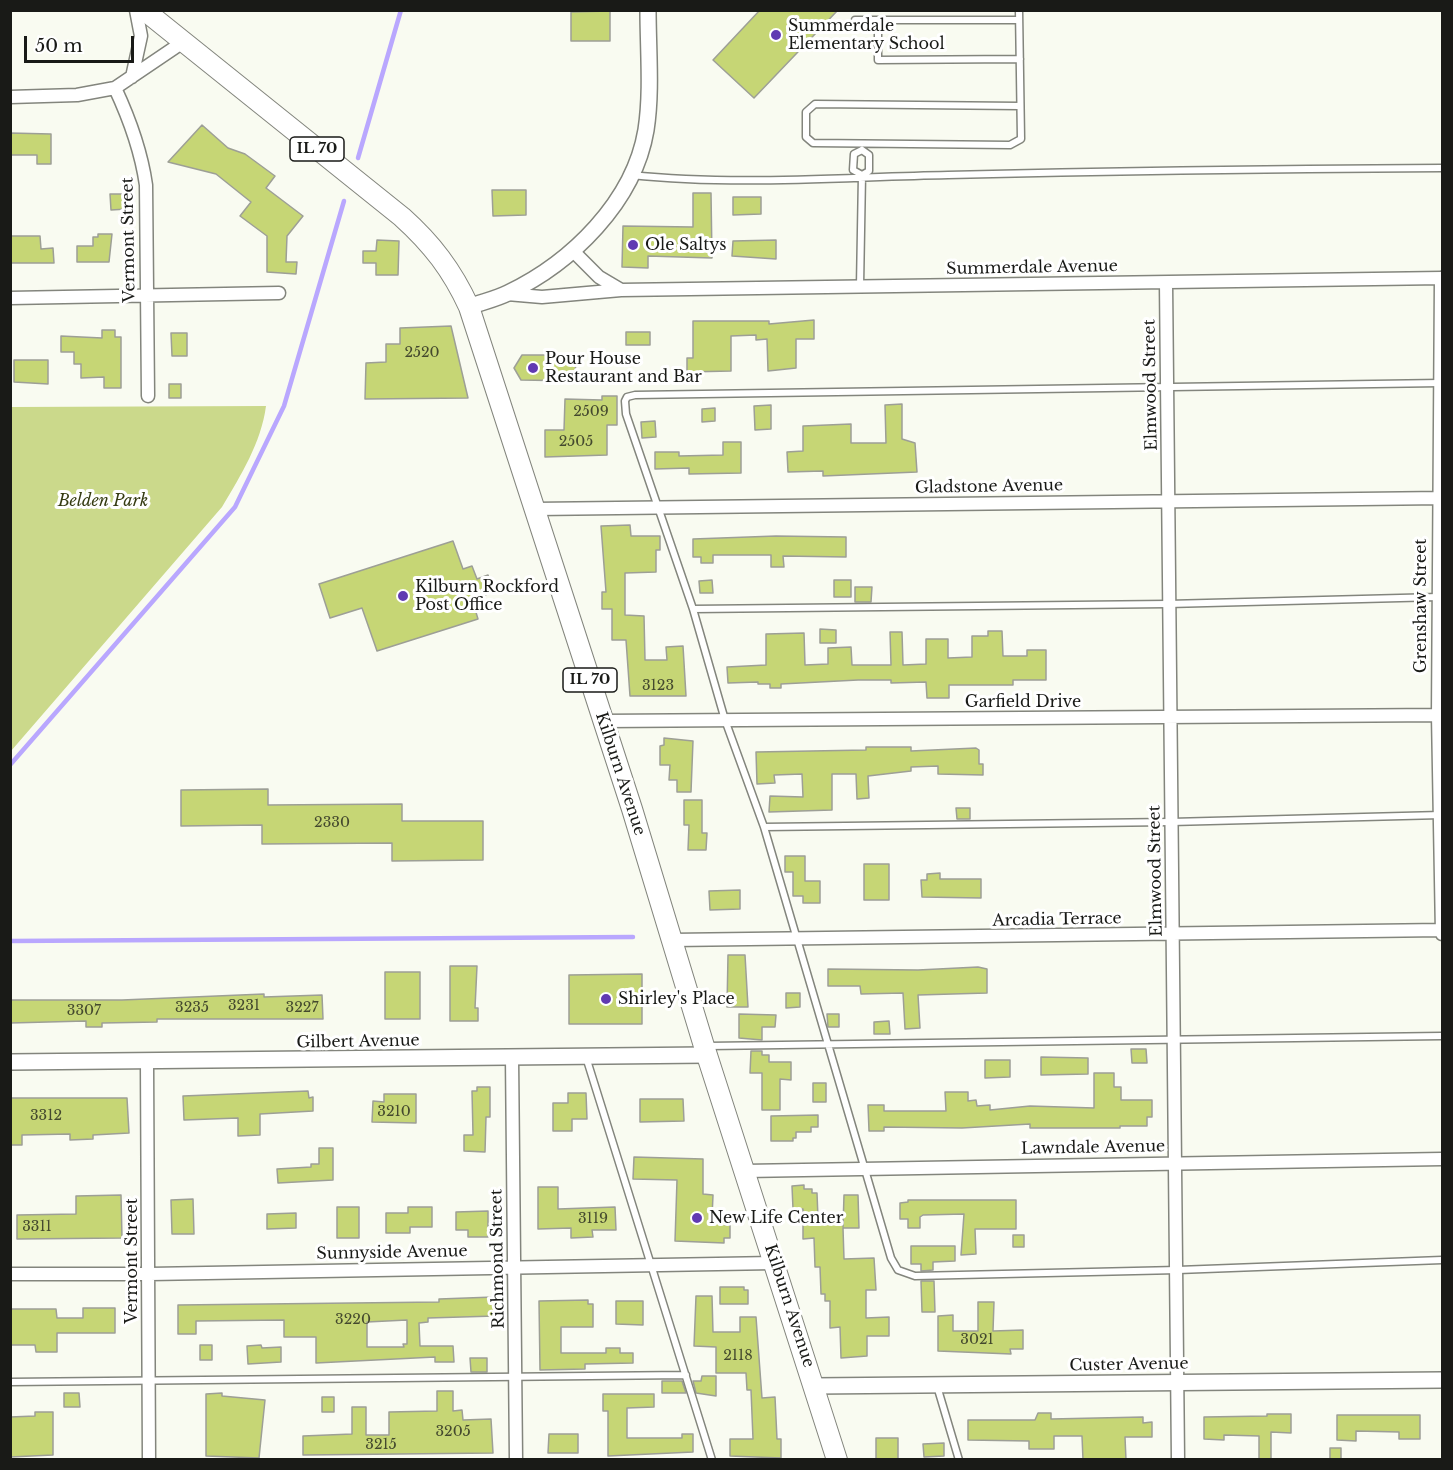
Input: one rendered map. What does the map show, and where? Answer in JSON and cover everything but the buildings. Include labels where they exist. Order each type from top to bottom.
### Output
[{"type":"main road","name":"Kilburn Avenue","points":[[144,10],[422,235],[440,254],[456,278],[469,307],[535,508],[705,1051],[837,1460]]},
{"type":"street","points":[[132,76],[141,36],[136,10]]},
{"type":"street","points":[[469,307],[507,294],[533,279],[572,250],[602,220],[631,175],[641,152],[646,128],[648,10]]},
{"type":"street","points":[[10,97],[77,96],[115,88],[183,42]]},
{"type":"street","name":"Vermont Street","points":[[115,88],[131,124],[142,159],[146,185],[147,396]]},
{"type":"street","points":[[572,250],[599,277],[621,290]]},
{"type":"street","name":"Summerdale Avenue","points":[[507,294],[542,297],[621,290],[1442,278]]},
{"type":"street","name":"Grenshaw Street","points":[[1442,278],[1440,715],[1443,934]]},
{"type":"street","name":"Elmwood Street","points":[[1166,283],[1169,387],[1167,501],[1178,1270],[1178,1460]]},
{"type":"street","points":[[10,298],[279,293]]},
{"type":"street","name":"Gladstone Avenue","points":[[535,508],[1440,498]]},
{"type":"street","name":"Garfield Drive","points":[[603,721],[1440,715]]},
{"type":"street","name":"Arcadia Terrace","points":[[672,940],[1442,930]]},
{"type":"street","name":"Gilbert Avenue","points":[[10,1062],[147,1063],[585,1057],[705,1051]]},
{"type":"street","name":"Richmond Street","points":[[512,1058],[516,1460]]},
{"type":"street","name":"Vermont Street","points":[[147,1063],[150,1274],[149,1460]]},
{"type":"street","name":"Lawndale Avenue","points":[[745,1171],[1443,1159]]},
{"type":"street","name":"Sunnyside Avenue","points":[[10,1274],[150,1274],[774,1263]]},
{"type":"street","name":"Custer Avenue","points":[[815,1386],[1443,1380]]},
{"type":"lane","points":[[932,10],[932,20]]},
{"type":"lane","points":[[1019,10],[1021,139],[1010,145],[862,147],[813,143],[806,137],[806,112],[815,105],[1020,106]]},
{"type":"lane","points":[[855,20],[1019,20]]},
{"type":"lane","points":[[878,20],[878,60],[1020,59]]},
{"type":"lane","points":[[861,177],[869,171],[869,154],[862,147]]},
{"type":"lane","points":[[860,286],[861,177],[853,170],[854,154],[862,147]]},
{"type":"lane","points":[[631,175],[669,179],[1443,168]]},
{"type":"lane","points":[[1441,383],[629,396],[625,401],[626,414],[693,609],[725,720],[764,827],[891,1257],[902,1273],[915,1276],[1178,1270],[1443,1260]]},
{"type":"lane","points":[[693,609],[1168,604],[1440,597]]},
{"type":"lane","points":[[764,827],[1171,822],[1441,815]]},
{"type":"lane","points":[[705,1051],[826,1043],[1443,1036]]},
{"type":"lane","points":[[585,1057],[712,1460]]},
{"type":"lane","points":[[10,1382],[686,1375]]},
{"type":"lane","points":[[936,1386],[959,1460]]},
{"type":"green space","name":"Belden Park","points":[[266,406],[255,446],[222,507],[11,751],[11,407]]},
{"type":"waterway","points":[[358,158],[401,10]]},
{"type":"waterway","points":[[10,765],[235,507],[284,406],[344,201]]},
{"type":"waterway","points":[[10,941],[633,937]]},
{"type":"place","name":"Summerdale Elementary School","points":[[776,35]]},
{"type":"place","name":"Ole Saltys","points":[[633,245]]},
{"type":"place","name":"Pour House Restaurant and Bar","points":[[533,368]]},
{"type":"place","name":"Kilburn Rockford Post Office","points":[[403,596]]},
{"type":"place","name":"Shirley's Place","points":[[606,999]]},
{"type":"place","name":"New Life Center","points":[[697,1218]]}]
